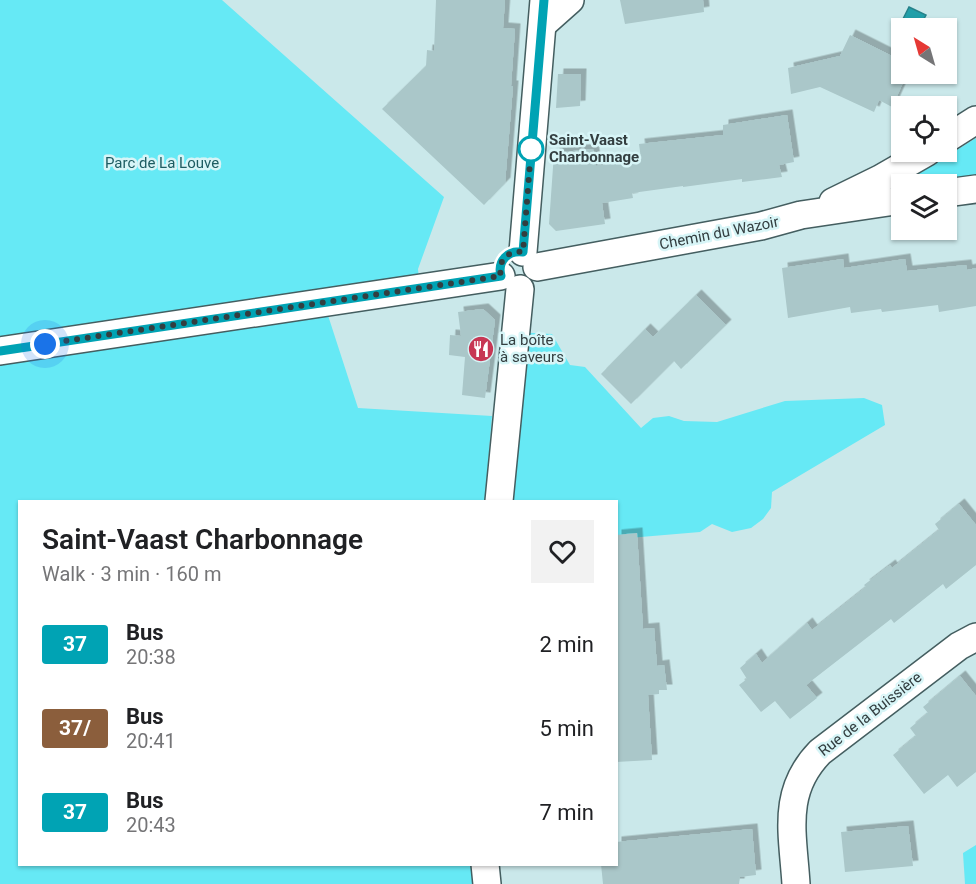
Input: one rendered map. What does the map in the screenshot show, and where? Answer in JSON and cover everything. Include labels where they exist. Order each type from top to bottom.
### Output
[{"type":"street","points":[[530,0],[544,12]]},
{"type":"street","points":[[544,12],[570,0]]},
{"type":"street","points":[[500,500],[510,283],[499,271],[502,260],[512,253],[530,259],[544,12]]},
{"type":"street","points":[[957,132],[976,120]]},
{"type":"street","points":[[801,215],[845,197],[909,162]]},
{"type":"street","points":[[957,192],[976,189]]},
{"type":"street","name":"Chemin du Wazoir","points":[[530,259],[761,226],[801,215],[891,202]]},
{"type":"street","points":[[0,351],[510,283]]},
{"type":"street","name":"Rue de la Buissière","points":[[796,884],[792,808],[795,791],[808,764],[820,752],[959,645],[976,637]]},
{"type":"street","points":[[485,866],[487,884]]},
{"type":"green space","name":"Parc de La Louve","points":[[0,0],[222,0],[444,197],[418,269],[420,289],[324,303],[358,408],[492,416],[485,500],[18,500],[18,866],[485,866],[487,884],[0,884]]},
{"type":"green space","points":[[976,138],[976,175],[957,178],[957,174],[918,174],[938,162],[957,162],[957,150]]},
{"type":"green space","points":[[515,332],[552,334],[570,365],[585,367],[641,428],[653,418],[669,416],[684,421],[717,422],[785,401],[864,398],[882,405],[885,425],[772,492],[771,508],[763,519],[751,528],[732,532],[712,524],[700,532],[618,539],[618,500],[499,500]]},
{"type":"green space","points":[[976,845],[976,884],[965,884],[963,853]]},
{"type":"shaded area","points":[[909,7],[926,15],[924,18],[904,18]]},
{"type":"building","points":[[436,0],[505,0],[503,28],[515,29],[505,183],[484,205],[382,109],[426,66],[427,50],[434,51]]},
{"type":"building","points":[[620,0],[703,0],[704,12],[625,24]]},
{"type":"building","points":[[850,35],[891,56],[891,84],[902,84],[897,96],[891,96],[891,106],[879,100],[874,112],[820,87],[791,94],[788,68],[840,56]]},
{"type":"building","points":[[558,74],[581,74],[580,106],[556,108]]},
{"type":"building","points":[[787,115],[794,162],[779,165],[782,177],[742,182],[742,179],[632,193],[633,198],[602,203],[605,224],[556,231],[549,224],[554,153],[593,149],[596,166],[641,159],[639,144],[723,135],[723,125]]},
{"type":"building","points":[[843,259],[844,268],[905,259],[907,271],[966,265],[967,270],[976,268],[976,306],[939,312],[938,305],[882,312],[881,309],[851,313],[850,307],[788,318],[782,268]]},
{"type":"building","points":[[696,295],[726,325],[681,369],[674,361],[631,404],[601,374],[645,329],[653,337]]},
{"type":"building","points":[[483,309],[495,320],[485,398],[462,395],[465,357],[449,355],[450,335],[461,336],[458,312]]},
{"type":"building","points":[[959,504],[976,525],[976,565],[946,589],[943,584],[894,623],[891,619],[806,685],[817,698],[790,719],[775,701],[761,712],[739,685],[747,679],[740,668],[756,654],[762,663],[807,623],[812,630],[866,587],[864,585],[890,565],[892,568],[939,530],[935,524]]},
{"type":"building","points":[[637,533],[643,629],[654,628],[657,666],[664,665],[667,690],[659,690],[659,694],[648,695],[652,760],[618,762],[618,535]]},
{"type":"building","points":[[960,676],[976,696],[976,772],[957,787],[948,775],[924,794],[893,755],[916,736],[910,728],[928,713],[923,707]]},
{"type":"building","points":[[908,826],[913,866],[845,872],[841,832]]},
{"type":"building","points":[[752,829],[756,875],[740,877],[739,884],[603,884],[601,866],[618,866],[618,842]]},
{"type":"bus line","name":"37","points":[[0,351],[501,276],[499,271],[502,260],[517,251],[523,252],[544,0]]},
{"type":"place","name":"Saint-Vaast Charbonnage","points":[[531,149]]},
{"type":"place","name":"La boîte à saveurs","points":[[481,349]]},
{"type":"route","points":[[45,344],[501,276],[499,271],[502,260],[517,251],[523,252],[532,138],[531,149]]}]
